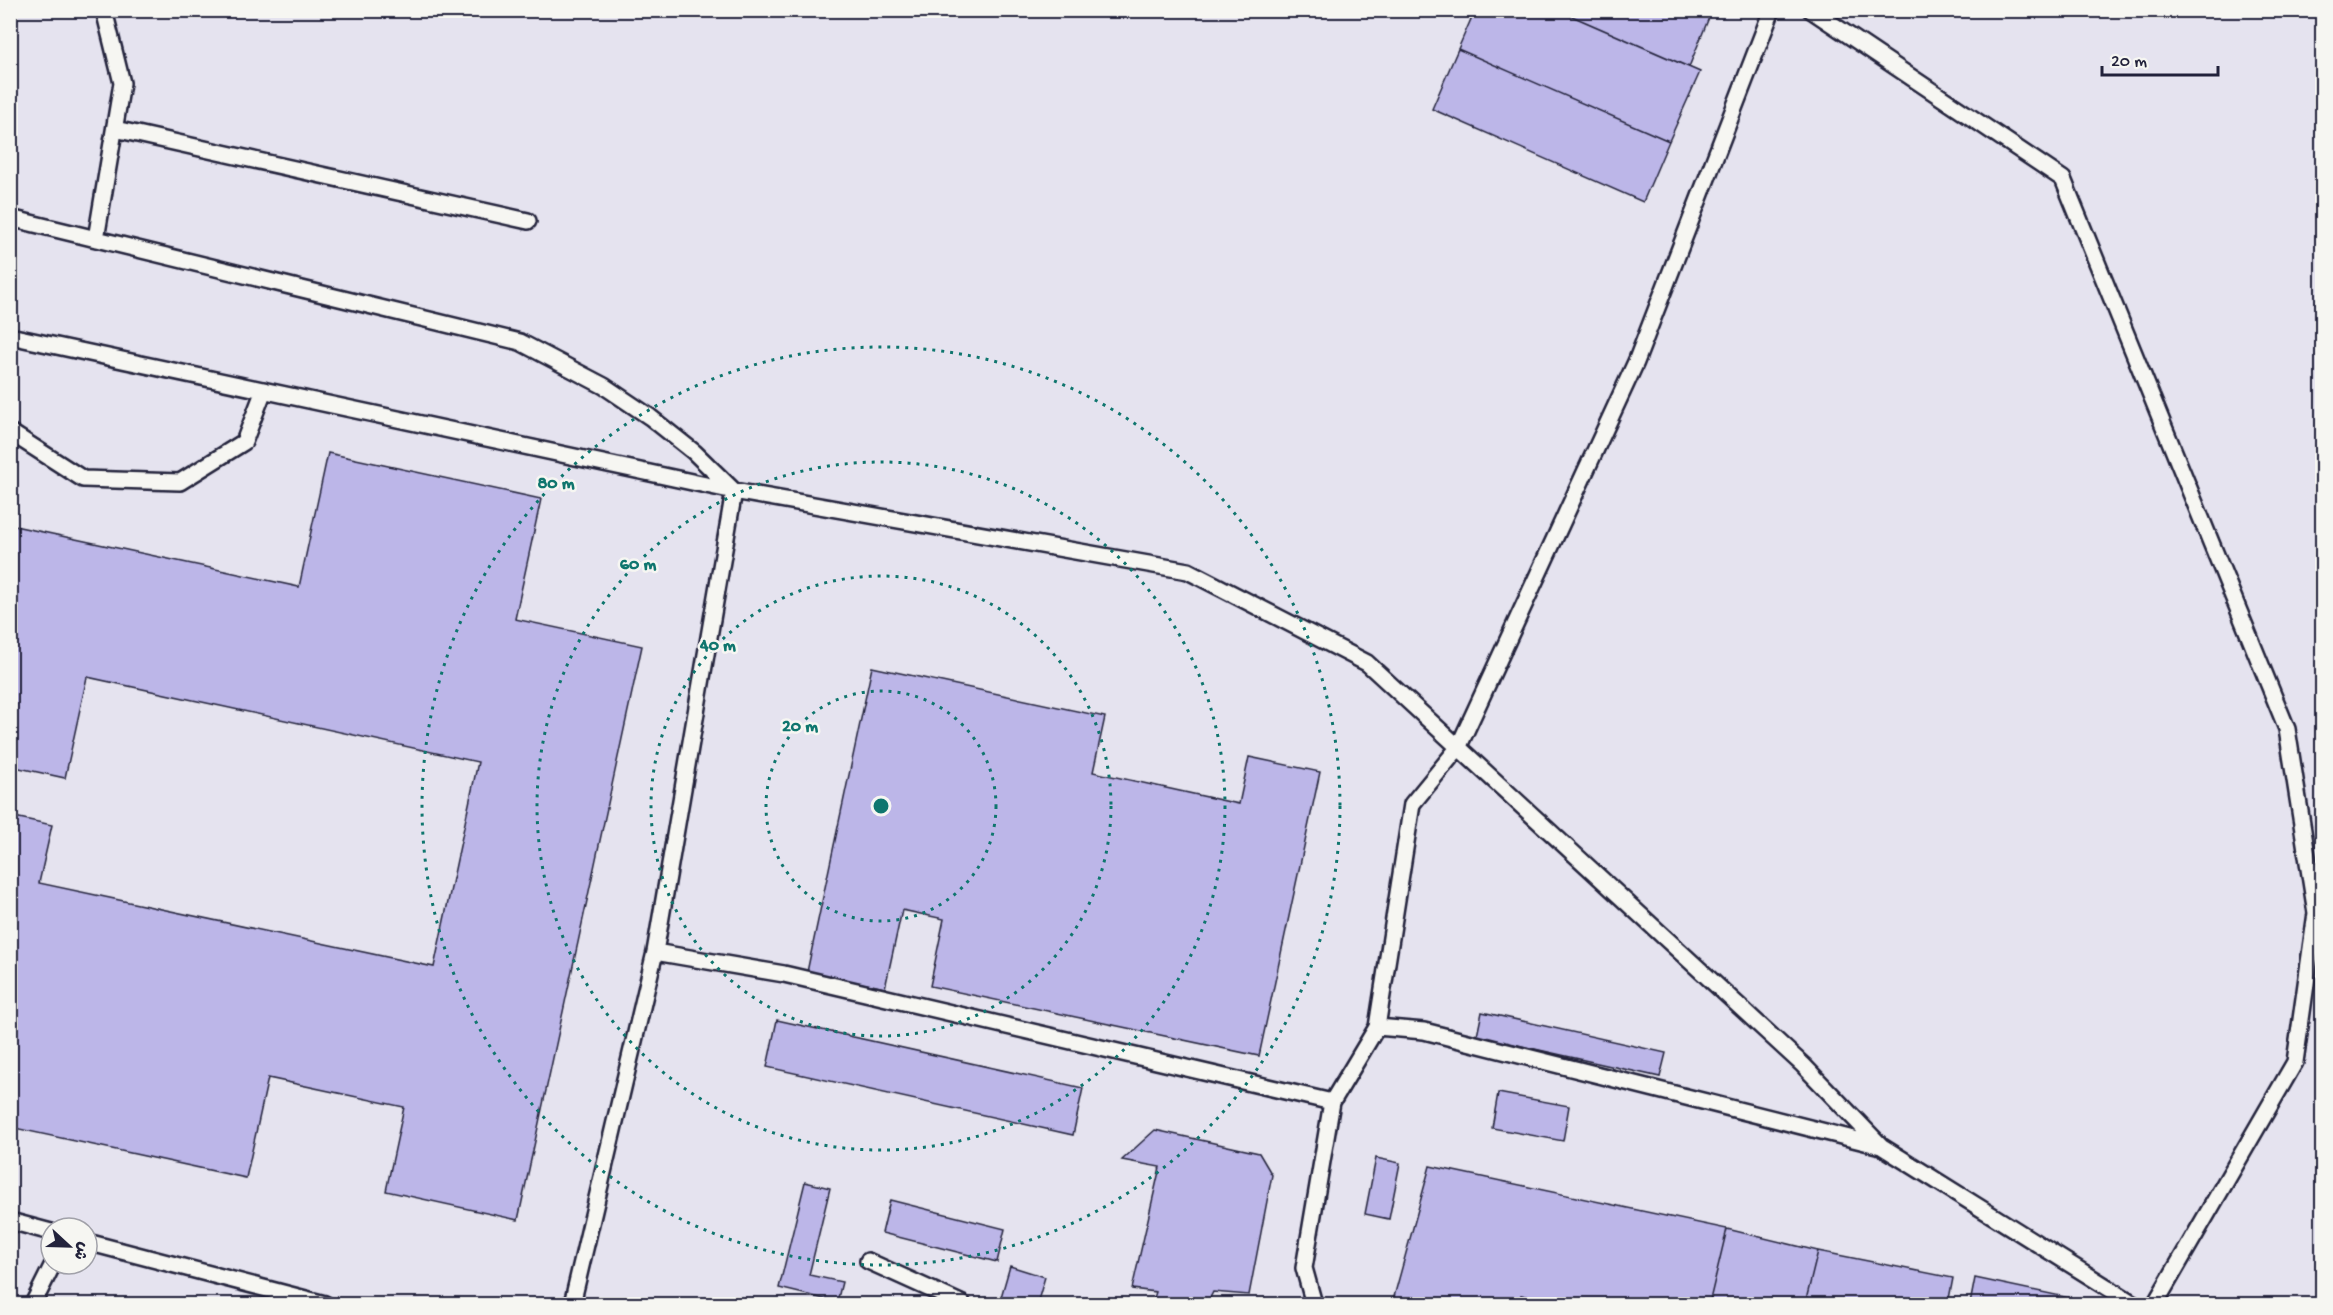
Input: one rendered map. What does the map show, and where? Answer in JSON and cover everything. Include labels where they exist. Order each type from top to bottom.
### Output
[{"type":"lane","points":[[96,239],[122,83],[104,10]]},
{"type":"lane","points":[[1314,1305],[1304,1268],[1332,1102],[1377,1027],[1412,804],[1458,748],[1636,362],[1772,10]]},
{"type":"lane","points":[[1811,10],[2063,179],[2287,729],[2316,913],[2295,1062],[2154,1305]]},
{"type":"lane","points":[[115,129],[528,220]]},
{"type":"lane","points":[[10,218],[520,342],[604,386],[650,417],[694,452],[734,491]]},
{"type":"lane","points":[[10,336],[734,491],[1188,571],[1367,663],[1803,1065],[1881,1146],[2134,1305]]},
{"type":"lane","points":[[10,432],[83,479],[180,482],[244,441],[264,390]]},
{"type":"lane","points":[[572,1305],[655,952],[734,491]]},
{"type":"lane","points":[[655,952],[784,975],[1332,1102]]},
{"type":"lane","points":[[1377,1027],[1424,1031],[1881,1146]]},
{"type":"lane","points":[[10,1221],[39,1229]]},
{"type":"lane","points":[[99,1245],[325,1305]]},
{"type":"lane","points":[[868,1261],[963,1305]]},
{"type":"lane","points":[[33,1305],[47,1276]]},
{"type":"building","points":[[1475,10],[1558,10],[1700,72],[1669,141],[1458,49]]},
{"type":"building","points":[[1558,10],[1712,10],[1689,67]]},
{"type":"building","points":[[1458,49],[1669,141],[1643,202],[1432,109]]},
{"type":"building","points":[[328,453],[541,499],[515,619],[642,646],[518,1220],[386,1191],[404,1107],[268,1078],[246,1178],[10,1127],[10,816],[52,825],[39,883],[434,967],[478,762],[87,677],[65,778],[10,766],[10,525],[299,587]]},
{"type":"building","points":[[872,667],[1105,717],[1093,772],[1239,804],[1249,757],[1320,772],[1259,1056],[930,986],[944,919],[902,910],[885,988],[807,972]]},
{"type":"building","points":[[1482,1012],[1666,1053],[1660,1077],[1477,1036]]},
{"type":"building","points":[[777,1020],[1083,1088],[1073,1135],[767,1067]]},
{"type":"building","points":[[1498,1093],[1569,1106],[1563,1141],[1492,1128]]},
{"type":"building","points":[[1155,1130],[1259,1153],[1272,1175],[1249,1295],[1213,1292],[1207,1304],[1152,1304],[1156,1292],[1132,1289],[1160,1167],[1122,1160]]},
{"type":"building","points":[[1376,1158],[1400,1163],[1389,1219],[1365,1214]]},
{"type":"building","points":[[1430,1166],[1727,1229],[1709,1304],[1560,1304],[1521,1295],[1519,1304],[1392,1304]]},
{"type":"building","points":[[805,1182],[830,1188],[809,1275],[842,1282],[837,1302],[779,1288]]},
{"type":"building","points":[[890,1200],[1005,1229],[997,1262],[882,1233]]},
{"type":"building","points":[[1727,1229],[1818,1251],[1805,1304],[1709,1304]]},
{"type":"building","points":[[1818,1251],[1953,1278],[1948,1304],[1805,1304]]},
{"type":"building","points":[[1010,1266],[1045,1277],[1037,1304],[999,1304]]},
{"type":"building","points":[[1975,1278],[2070,1298],[2068,1304],[1970,1304]]},
{"type":"building","points":[[1521,1295],[1560,1304],[1519,1304]]}]
